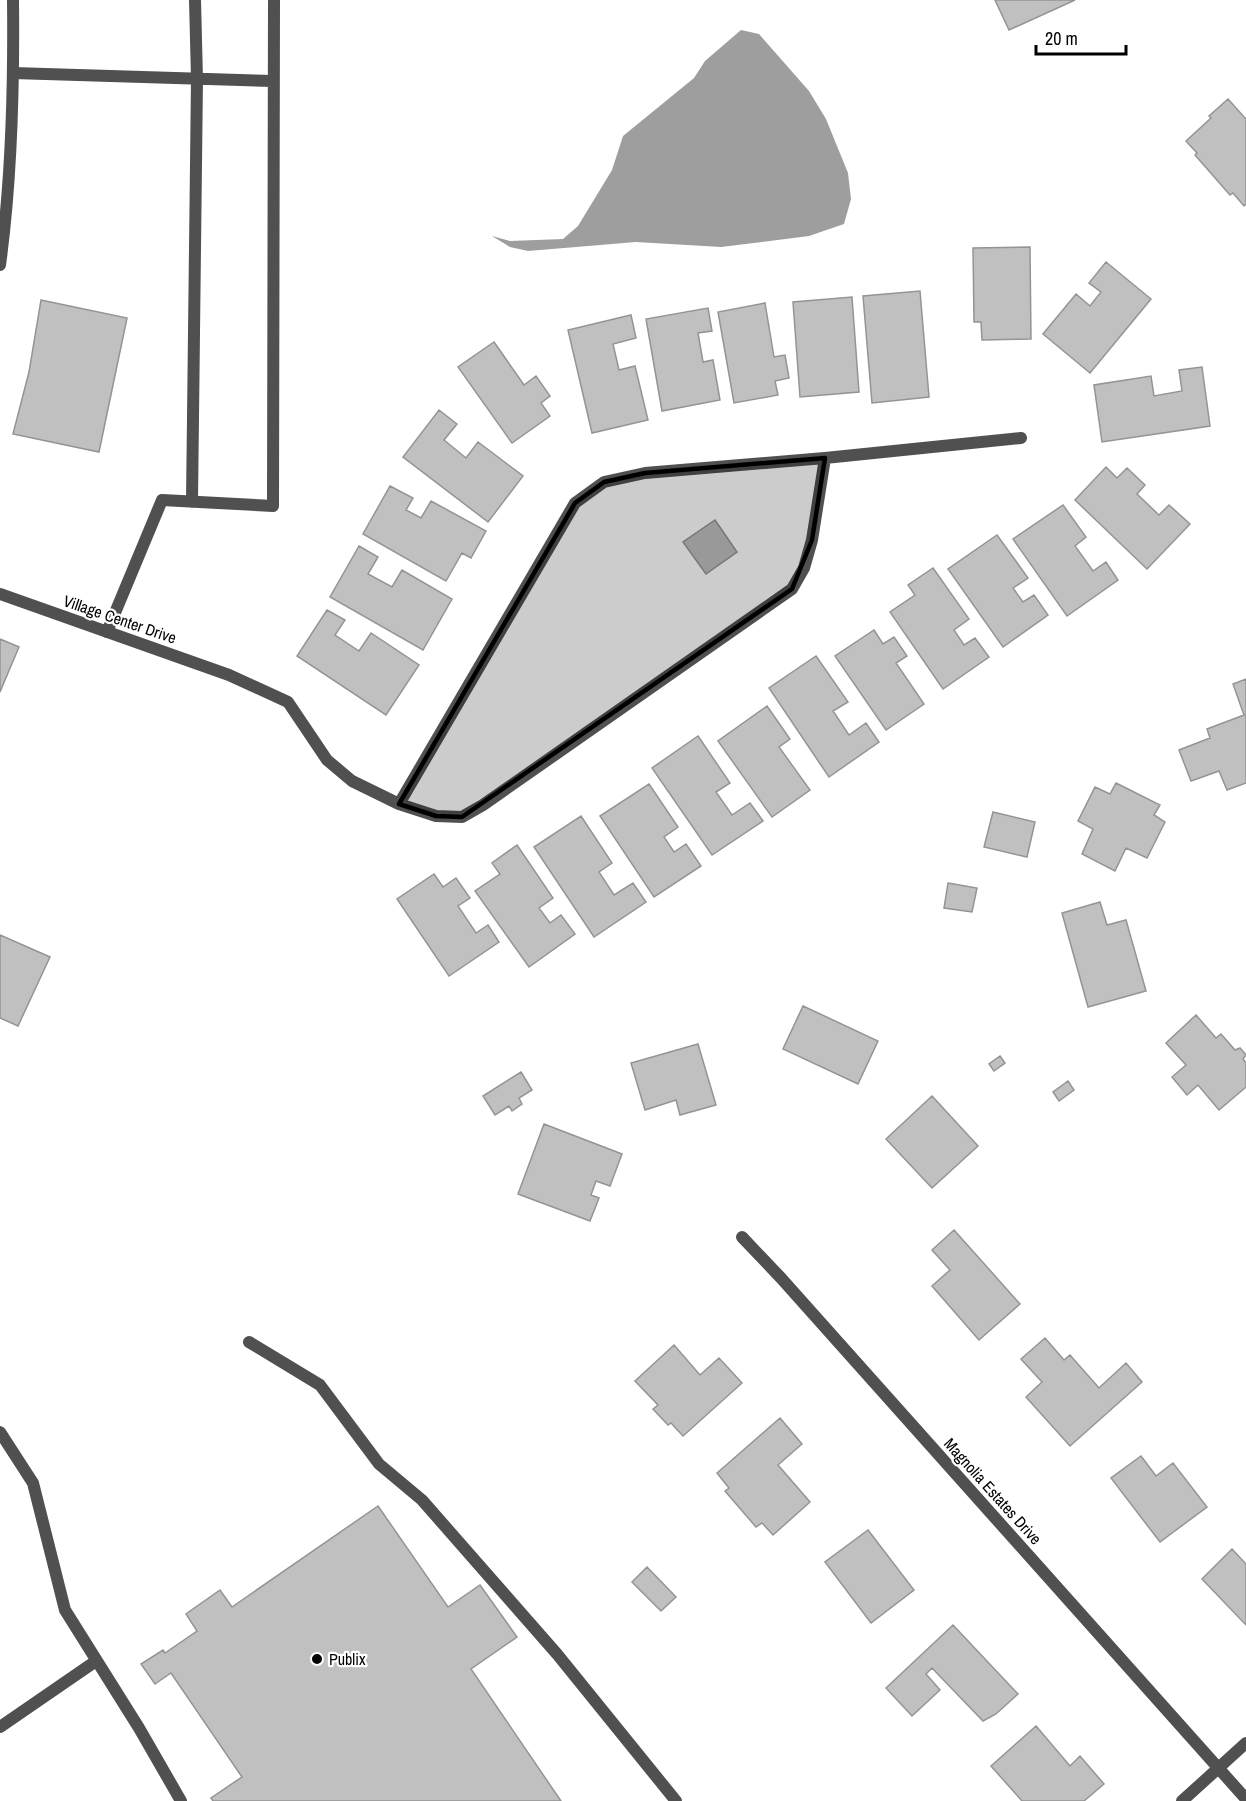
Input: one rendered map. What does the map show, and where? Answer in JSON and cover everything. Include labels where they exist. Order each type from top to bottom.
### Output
[{"type":"street","points":[[0,265],[12,146],[13,0]]},
{"type":"street","points":[[192,502],[197,79],[195,0]]},
{"type":"street","points":[[107,632],[162,500],[273,506],[274,0]]},
{"type":"street","points":[[13,73],[273,81]]},
{"type":"street","points":[[399,804],[575,503],[604,482],[645,472],[825,458],[1021,438]]},
{"type":"street","name":"Village Center Drive","points":[[0,594],[229,675],[288,702],[327,760],[352,781],[399,804],[436,816],[462,817],[483,805],[792,589],[804,568],[812,540],[825,458]]},
{"type":"street","name":"Magnolia Estates Drive","points":[[742,1237],[1246,1799]]},
{"type":"street","points":[[249,1342],[320,1385],[379,1464],[422,1500],[557,1654],[676,1801]]},
{"type":"street","points":[[0,1432],[33,1483],[65,1610],[139,1728],[181,1801]]},
{"type":"street","points":[[0,1727],[96,1661]]},
{"type":"street","points":[[1182,1801],[1246,1743]]},
{"type":"highlighted area","points":[[825,458],[812,540],[792,589],[462,817],[436,816],[399,804],[575,503],[604,482],[645,473]]},
{"type":"shaded area","points":[[741,30],[759,34],[809,91],[826,119],[848,173],[851,199],[844,224],[809,236],[721,247],[636,242],[528,251],[510,247],[492,236],[510,241],[563,239],[578,226],[612,170],[623,136],[694,78],[705,61]]},
{"type":"building","points":[[995,0],[1075,0],[1009,30]]},
{"type":"building","points":[[1228,99],[1246,119],[1246,204],[1244,206],[1233,193],[1230,195],[1195,155],[1197,153],[1186,141]]},
{"type":"building","points":[[1030,247],[1031,339],[982,340],[981,322],[974,322],[973,248]]},
{"type":"building","points":[[1106,262],[1151,299],[1090,373],[1043,334],[1076,294],[1090,306],[1101,292],[1089,283]]},
{"type":"building","points":[[920,291],[929,397],[872,403],[863,296]]},
{"type":"building","points":[[852,297],[859,392],[800,397],[793,302]]},
{"type":"building","points":[[41,300],[127,318],[99,452],[13,434],[29,372]]},
{"type":"building","points":[[765,303],[774,357],[785,355],[789,378],[775,381],[778,395],[734,403],[718,312]]},
{"type":"building","points":[[708,308],[712,331],[698,333],[703,362],[713,360],[720,400],[662,411],[646,319]]},
{"type":"building","points":[[631,315],[636,338],[613,344],[619,370],[635,366],[648,420],[592,433],[568,330]]},
{"type":"building","points":[[494,342],[524,385],[536,376],[550,396],[541,403],[550,416],[512,443],[458,367]]},
{"type":"building","points":[[1202,367],[1210,426],[1102,442],[1094,385],[1151,376],[1154,396],[1182,391],[1179,370]]},
{"type":"building","points":[[439,410],[457,424],[444,440],[466,458],[478,442],[523,476],[488,522],[403,457]]},
{"type":"building","points":[[1106,467],[1117,478],[1127,468],[1145,485],[1137,494],[1159,515],[1169,505],[1190,524],[1147,569],[1075,500]]},
{"type":"building","points":[[390,486],[413,498],[406,510],[421,518],[431,501],[486,531],[471,558],[462,553],[446,581],[363,534]]},
{"type":"building","points":[[1063,505],[1086,537],[1075,546],[1093,571],[1106,562],[1118,580],[1067,616],[1013,539]]},
{"type":"building","points":[[715,520],[737,552],[706,574],[683,542]]},
{"type":"building","points":[[997,535],[1028,578],[1013,588],[1023,602],[1034,595],[1048,615],[1003,647],[948,569]]},
{"type":"building","points":[[359,546],[378,557],[368,574],[392,587],[402,570],[452,599],[423,650],[330,597]]},
{"type":"building","points":[[933,568],[969,619],[954,630],[964,645],[975,638],[989,657],[943,689],[890,612],[915,595],[908,585]]},
{"type":"building","points":[[327,610],[345,620],[335,635],[359,651],[371,633],[419,665],[386,715],[297,656]]},
{"type":"building","points":[[874,630],[883,644],[894,637],[907,656],[896,663],[924,704],[886,730],[835,656]]},
{"type":"building","points":[[0,639],[19,647],[0,692]]},
{"type":"building","points":[[816,656],[848,702],[833,711],[849,735],[866,723],[879,742],[829,777],[769,688]]},
{"type":"building","points":[[1246,679],[1246,783],[1227,790],[1219,771],[1191,781],[1179,750],[1210,738],[1207,729],[1244,715],[1233,684]]},
{"type":"building","points":[[767,706],[790,739],[779,747],[810,790],[772,817],[718,741]]},
{"type":"building","points":[[698,736],[730,783],[716,792],[732,815],[750,803],[763,821],[712,855],[652,768]]},
{"type":"building","points":[[1116,783],[1160,805],[1154,815],[1165,822],[1147,858],[1126,848],[1115,871],[1082,854],[1093,829],[1078,821],[1095,787],[1110,794]]},
{"type":"building","points":[[649,784],[678,827],[664,837],[674,852],[686,844],[701,866],[654,897],[600,816]]},
{"type":"building","points":[[993,812],[1035,822],[1027,857],[984,847]]},
{"type":"building","points":[[581,816],[612,863],[599,872],[614,895],[633,883],[646,902],[594,937],[534,847]]},
{"type":"building","points":[[517,845],[553,898],[539,908],[550,923],[561,915],[575,934],[529,967],[475,891],[500,874],[492,863]]},
{"type":"building","points":[[434,874],[443,887],[456,878],[470,898],[458,906],[476,933],[488,925],[499,942],[449,976],[397,899]]},
{"type":"building","points":[[948,883],[977,888],[972,912],[944,908]]},
{"type":"building","points":[[1100,902],[1107,925],[1126,920],[1146,991],[1088,1007],[1062,913]]},
{"type":"building","points":[[0,935],[50,957],[18,1026],[0,1018]]},
{"type":"building","points":[[803,1006],[878,1041],[858,1084],[783,1049]]},
{"type":"building","points":[[1196,1015],[1216,1038],[1221,1034],[1235,1050],[1240,1048],[1246,1055],[1243,1059],[1246,1063],[1246,1087],[1219,1110],[1198,1085],[1187,1095],[1172,1077],[1186,1065],[1166,1043]]},
{"type":"building","points":[[698,1044],[716,1105],[680,1115],[676,1100],[645,1110],[631,1063]]},
{"type":"building","points":[[1000,1056],[1005,1063],[994,1071],[989,1064]]},
{"type":"building","points":[[521,1072],[532,1090],[519,1098],[522,1104],[512,1111],[509,1106],[495,1115],[483,1096]]},
{"type":"building","points":[[1068,1081],[1074,1090],[1059,1101],[1053,1092]]},
{"type":"building","points":[[932,1096],[978,1146],[932,1188],[886,1139]]},
{"type":"building","points":[[544,1124],[622,1154],[610,1186],[596,1181],[591,1195],[599,1198],[590,1221],[518,1194]]},
{"type":"building","points":[[954,1230],[1020,1304],[979,1340],[932,1286],[950,1270],[932,1250]]},
{"type":"building","points":[[1045,1338],[1064,1360],[1070,1355],[1099,1388],[1126,1363],[1142,1382],[1070,1446],[1026,1397],[1042,1382],[1021,1359]]},
{"type":"building","points":[[674,1345],[700,1375],[719,1358],[742,1383],[683,1436],[671,1423],[668,1425],[653,1409],[658,1405],[635,1381]]},
{"type":"building","points":[[780,1418],[802,1444],[778,1465],[810,1502],[773,1535],[762,1523],[756,1527],[725,1491],[729,1488],[717,1473]]},
{"type":"building","points":[[1141,1456],[1156,1476],[1173,1463],[1207,1507],[1160,1542],[1111,1478]]},
{"type":"building","name":"Publix","points":[[378,1506],[448,1607],[480,1585],[517,1637],[471,1669],[561,1801],[213,1801],[211,1798],[242,1777],[171,1673],[155,1684],[141,1664],[163,1650],[165,1653],[197,1631],[186,1614],[220,1590],[232,1607]]},
{"type":"building","points":[[868,1530],[914,1590],[871,1623],[825,1562]]},
{"type":"building","points":[[1232,1549],[1246,1564],[1246,1625],[1202,1579]]},
{"type":"building","points":[[647,1567],[676,1597],[661,1611],[632,1582]]},
{"type":"building","points":[[953,1625],[1018,1694],[996,1714],[983,1721],[932,1668],[926,1674],[940,1690],[912,1716],[886,1688]]},
{"type":"building","points":[[1036,1726],[1070,1766],[1080,1756],[1104,1784],[1084,1801],[1022,1801],[991,1766]]},
{"type":"place","name":"Publix","points":[[317,1659]]}]
